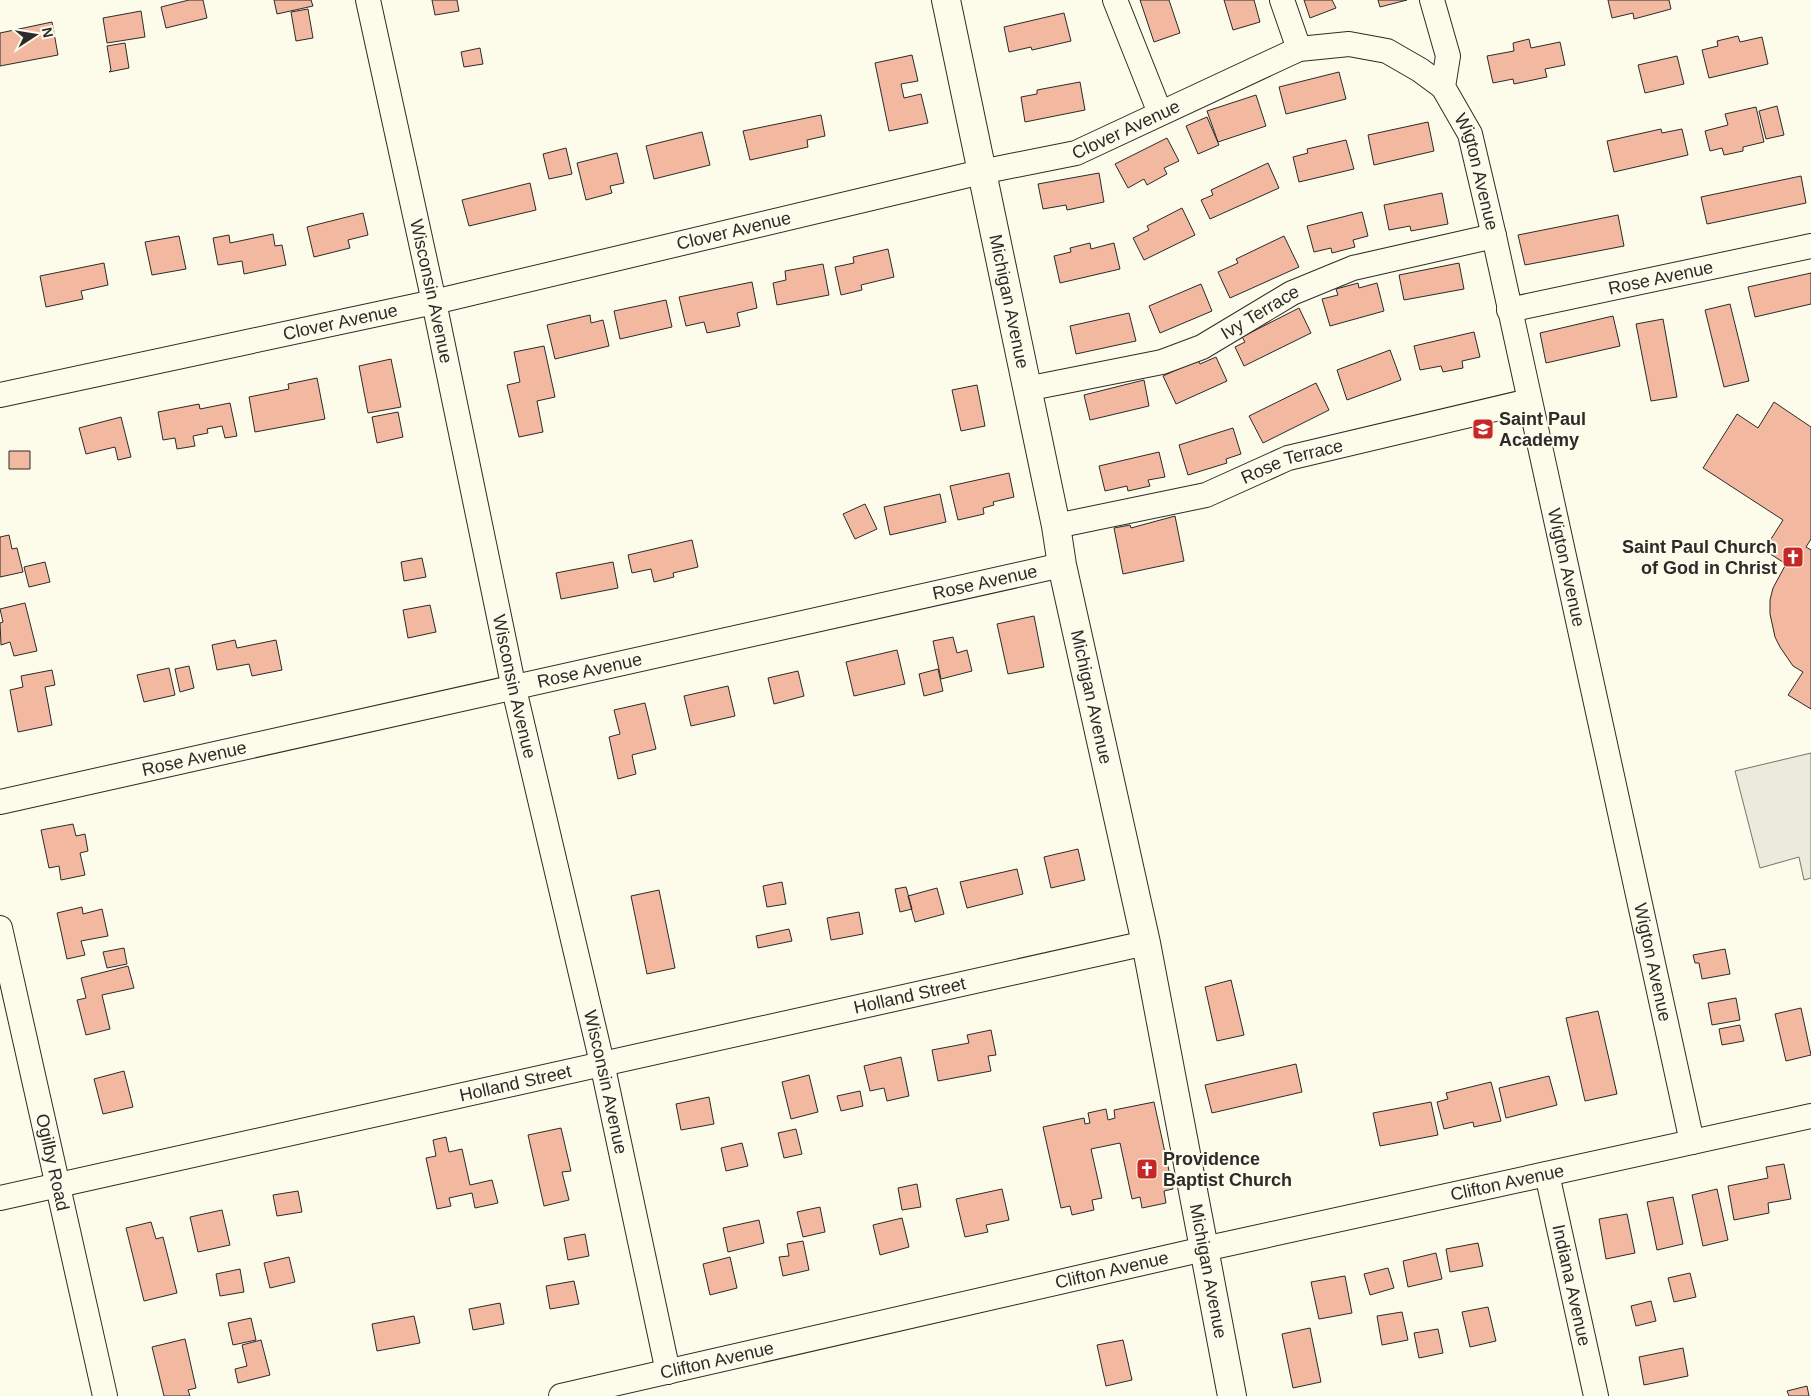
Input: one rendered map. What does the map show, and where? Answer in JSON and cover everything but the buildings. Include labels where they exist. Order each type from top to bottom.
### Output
[{"type":"main road","name":"Michigan Avenue","points":[[946,0],[1056,526],[1062,565],[1146,943],[1232,1396]]},
{"type":"street","name":"Wisconsin Avenue","points":[[368,0],[434,302],[514,689],[602,1063],[668,1372]]},
{"type":"street","points":[[1115,0],[1160,114]]},
{"type":"street","points":[[1282,0],[1299,49]]},
{"type":"street","points":[[1432,0],[1448,56],[1443,87]]},
{"type":"street","name":"Clover Avenue","points":[[0,395],[434,302],[982,172],[1076,153],[1299,49],[1349,44],[1386,51],[1420,70],[1443,87]]},
{"type":"street","name":"Wigton Avenue","points":[[1443,87],[1470,134],[1692,1142]]},
{"type":"street","name":"Ivy Terrace","points":[[1026,389],[1162,362],[1202,346],[1292,294],[1353,268],[1494,236]]},
{"type":"street","name":"Rose Avenue","points":[[1510,310],[1811,246]]},
{"type":"street","name":"Rose Terrace","points":[[1056,526],[1206,495],[1288,458],[1529,401]]},
{"type":"street","name":"Rose Avenue","points":[[0,802],[514,689],[1062,565]]},
{"type":"street","name":"Ogilby Road","points":[[0,928],[105,1396]]},
{"type":"street","name":"Holland Street","points":[[0,1198],[1146,943]]},
{"type":"street","name":"Clifton Avenue","points":[[561,1396],[1204,1249],[1811,1116]]},
{"type":"street","name":"Indiana Avenue","points":[[1547,1174],[1596,1396]]},
{"type":"shaded area","points":[[1811,753],[1811,878],[1804,880],[1799,857],[1760,868],[1735,771]]},
{"type":"place","name":"Saint Paul Academy","points":[[1483,429]]},
{"type":"place","name":"Saint Paul Church of God in Christ","points":[[1793,557]]},
{"type":"place","name":"Providence Baptist Church","points":[[1147,1169]]}]
